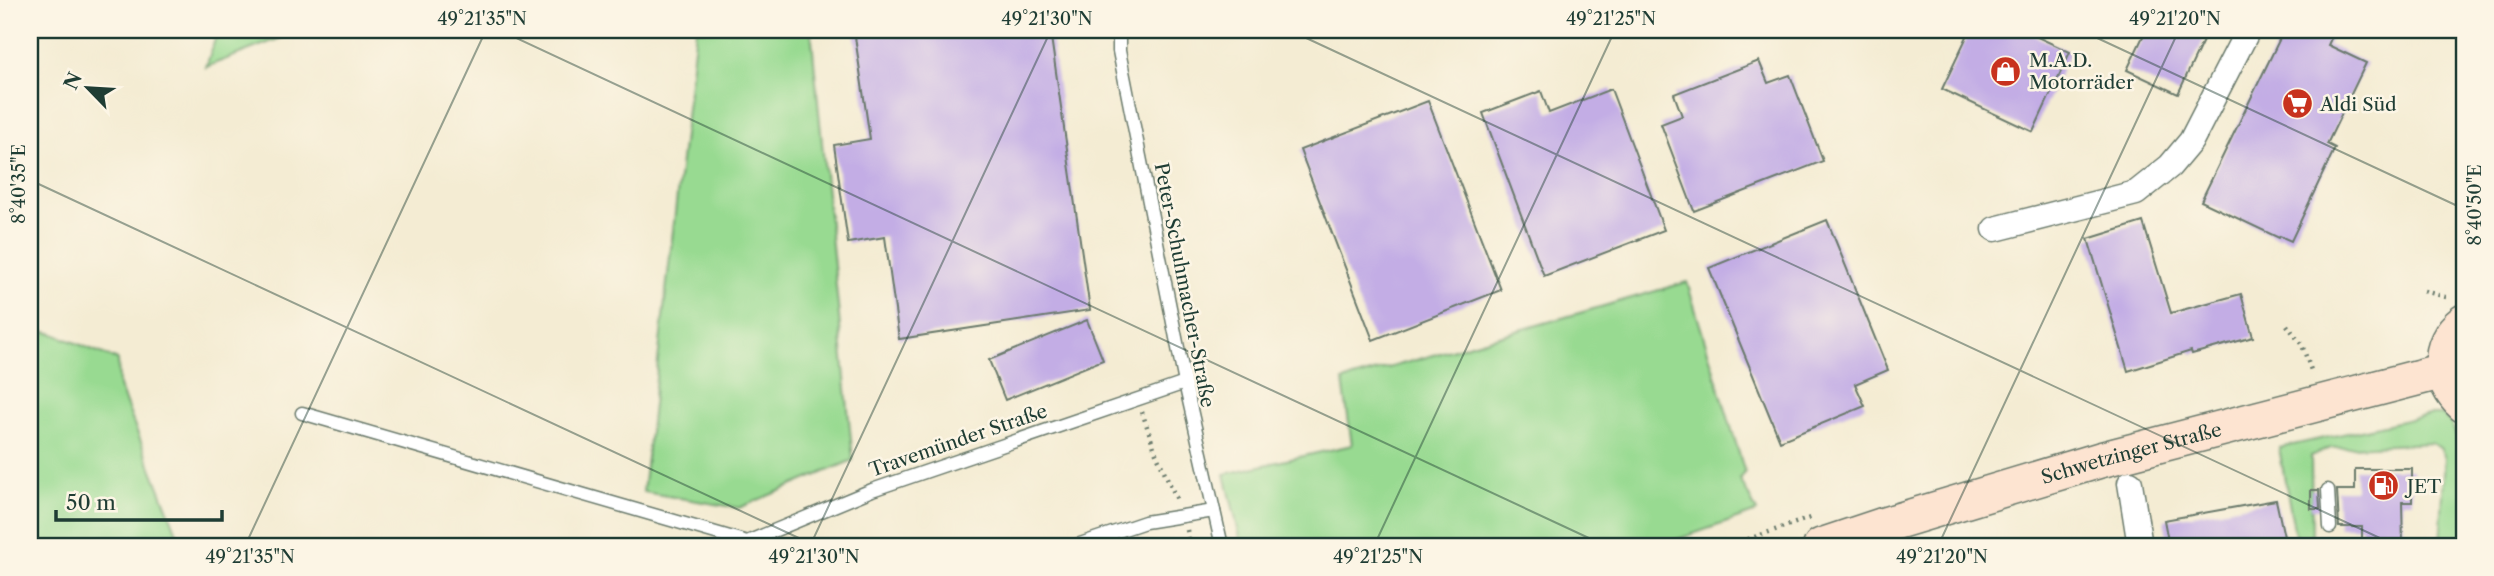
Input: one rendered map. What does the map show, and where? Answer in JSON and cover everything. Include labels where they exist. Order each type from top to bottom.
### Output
[{"type":"main road","points":[[2459,310],[2442,361],[2450,390],[2464,405]]},
{"type":"main road","name":"Schwetzinger Straße","points":[[1821,546],[2100,460],[2443,371]]},
{"type":"street","points":[[1994,229],[2136,192],[2170,166],[2191,141],[2248,30]]},
{"type":"street","points":[[2130,483],[2140,546]]},
{"type":"lane","name":"Peter-Schuhmacher-Straße","points":[[1119,30],[1119,51],[1185,383],[1222,546]]},
{"type":"lane","name":"Travemünder Straße","points":[[302,413],[747,542],[872,490],[1185,383]]},
{"type":"lane","points":[[2328,490],[2330,527]]},
{"type":"lane","points":[[1073,546],[1145,522],[1214,511]]},
{"type":"path","points":[[2424,291],[2459,310]]},
{"type":"path","points":[[2287,325],[2302,345],[2312,373]]},
{"type":"path","points":[[1137,399],[1156,453],[1184,514],[1190,546]]},
{"type":"green space","points":[[218,30],[301,30],[206,67]]},
{"type":"green space","points":[[696,30],[811,30],[853,460],[739,508],[643,492]]},
{"type":"green space","points":[[1687,282],[1745,473],[1740,479],[1757,512],[1658,546],[1242,546],[1225,474],[1352,445],[1343,381]]},
{"type":"green space","points":[[30,328],[54,334],[118,360],[119,386],[182,546],[30,546]]},
{"type":"green space","points":[[2429,415],[2442,415],[2450,422],[2461,447],[2464,448],[2464,546],[2440,546],[2445,457],[2440,448],[2431,443],[2331,448],[2311,456],[2312,544],[2297,546],[2279,448]]},
{"type":"building","points":[[854,30],[1050,30],[1090,310],[899,339],[885,237],[848,243],[834,145],[870,139]]},
{"type":"building","name":"M.A.D. Motorräder","points":[[1970,30],[2022,30],[2070,52],[2033,132],[1942,89]]},
{"type":"building","points":[[2146,30],[2208,30],[2178,94],[2127,70]]},
{"type":"building","name":"Aldi Süd","points":[[2284,30],[2335,30],[2328,45],[2366,63],[2327,144],[2335,148],[2291,241],[2280,236],[2279,238],[2201,201]]},
{"type":"building","points":[[1759,61],[1768,83],[1790,75],[1823,161],[1694,211],[1661,124],[1682,116],[1674,94]]},
{"type":"building","points":[[1611,89],[1664,230],[1544,276],[1483,113],[1541,91],[1549,113]]},
{"type":"building","points":[[1428,101],[1501,290],[1373,340],[1300,150]]},
{"type":"building","points":[[1827,220],[1888,370],[1855,384],[1865,406],[1780,441],[1709,268]]},
{"type":"building","points":[[2143,222],[2171,313],[2241,294],[2253,337],[2192,354],[2191,351],[2128,371],[2088,239]]},
{"type":"building","points":[[1087,320],[1103,360],[1005,400],[989,360]]},
{"type":"building","points":[[2355,469],[2412,469],[2412,502],[2402,502],[2403,546],[2362,546],[2362,527],[2339,527],[2337,490],[2355,490]]},
{"type":"building","points":[[2311,490],[2319,490],[2320,509],[2311,509]]},
{"type":"building","points":[[2276,500],[2286,546],[2169,546],[2164,520]]},
{"type":"place","name":"M.A.D. Motorräder","points":[[2006,71]]},
{"type":"place","name":"Aldi Süd","points":[[2297,104]]},
{"type":"place","name":"JET","points":[[2384,486]]}]
